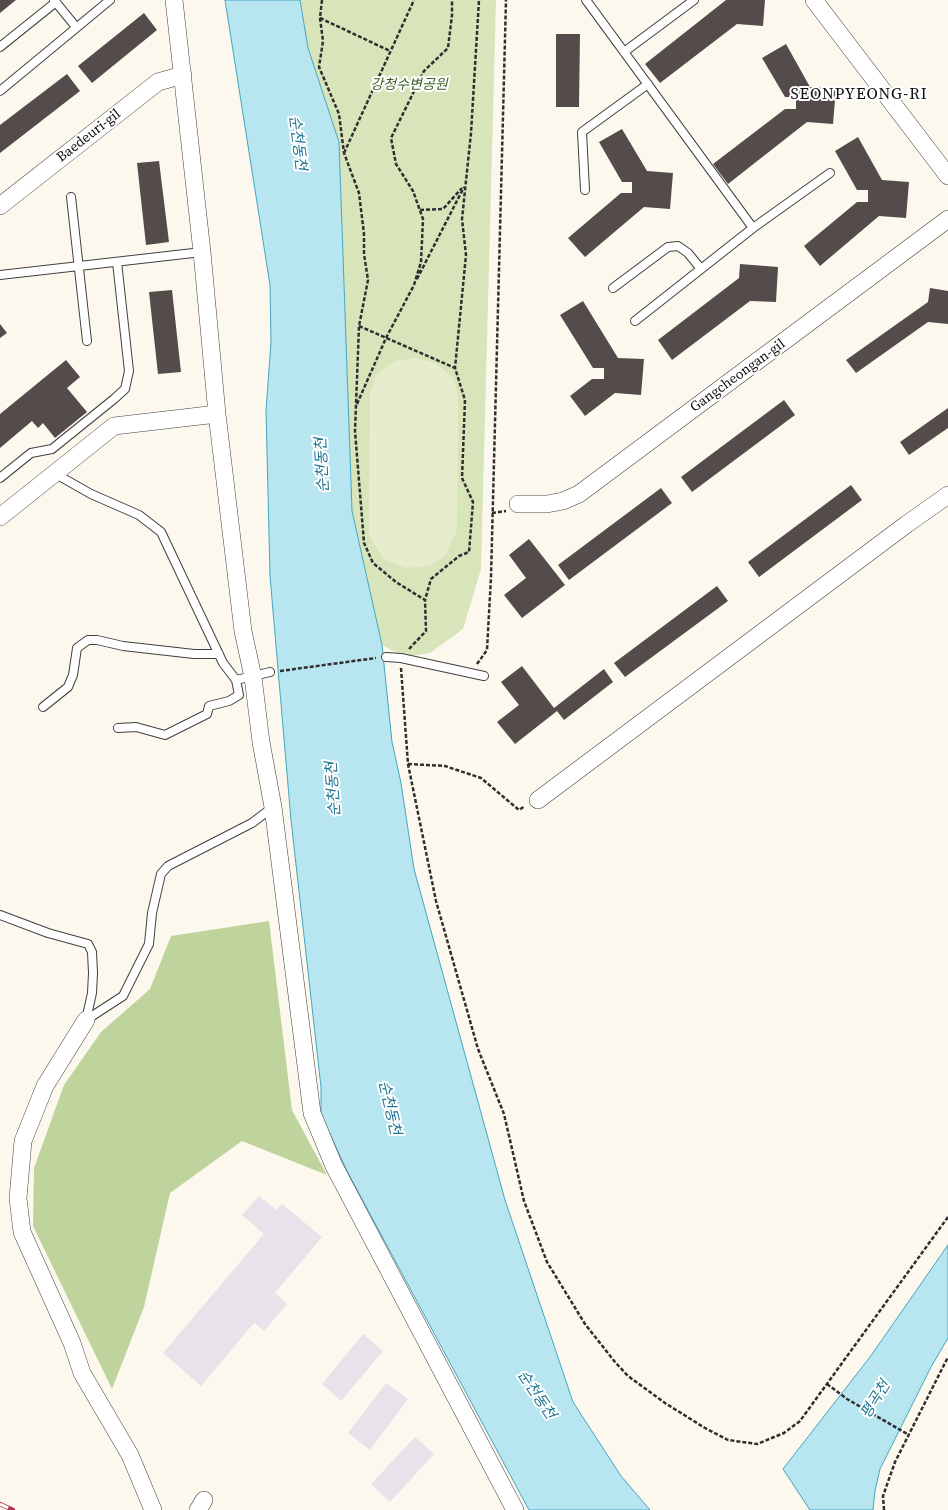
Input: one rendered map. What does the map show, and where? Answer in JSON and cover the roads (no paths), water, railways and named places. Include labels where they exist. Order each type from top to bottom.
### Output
[{"type":"street","points":[[174,0],[202,252],[217,414],[243,631],[254,677],[261,742],[274,807],[312,1113],[338,1174],[413,1313],[515,1510]]},
{"type":"street","points":[[814,0],[947,172]]},
{"type":"street","name":"Baedeuri-gil","points":[[0,206],[158,82],[183,75]]},
{"type":"street","name":"Gangcheongan-gil","points":[[518,504],[546,504],[563,501],[579,494],[948,219]]},
{"type":"street","points":[[0,517],[114,426],[217,414]]},
{"type":"street","points":[[538,800],[907,524],[948,495]]},
{"type":"street","points":[[86,1020],[45,1086],[23,1141],[18,1198],[22,1232],[72,1343],[82,1373],[130,1455],[153,1510]]},
{"type":"lane","points":[[0,91],[110,0]]},
{"type":"lane","points":[[586,0],[753,228]]},
{"type":"lane","points":[[624,52],[694,0]]},
{"type":"lane","points":[[0,47],[55,1],[76,27]]},
{"type":"lane","points":[[585,190],[582,132],[648,84]]},
{"type":"lane","points":[[635,321],[753,228],[830,174]]},
{"type":"lane","points":[[70,197],[87,341]]},
{"type":"lane","points":[[613,288],[668,247],[678,246],[688,253],[701,269]]},
{"type":"lane","points":[[0,275],[202,252]]},
{"type":"lane","points":[[0,478],[31,453],[52,449],[114,399],[124,389],[129,371],[117,262]]},
{"type":"lane","points":[[54,473],[92,494],[139,515],[161,532],[223,663],[236,680],[239,695],[229,701],[209,706],[208,714],[165,735],[136,727],[118,728]]},
{"type":"lane","points":[[43,707],[68,688],[73,675],[77,648],[88,640],[97,640],[123,646],[194,654],[219,654]]},
{"type":"lane","points":[[386,657],[400,658],[484,676]]},
{"type":"lane","points":[[236,680],[254,677],[270,672]]},
{"type":"lane","points":[[86,1020],[123,996],[149,944],[152,913],[161,874],[168,866],[252,823],[274,807]]},
{"type":"lane","points":[[0,915],[48,933],[88,944],[92,952],[93,973],[92,993],[86,1020]]},
{"type":"water","name":"순천동천","points":[[225,0],[300,0],[308,48],[339,142],[352,511],[382,645],[392,742],[401,783],[414,869],[505,1200],[573,1402],[621,1476],[650,1510],[529,1510],[348,1173],[321,1115],[321,1087],[291,820],[270,576],[266,410],[271,342],[270,285]]},
{"type":"water","name":"평곡천","points":[[948,1245],[948,1338],[931,1367],[880,1469],[875,1491],[873,1510],[810,1510],[783,1469],[870,1357]]},
{"type":"railway","points":[[0,1504],[13,1510]]},
{"type":"district","name":"SEONPYEONG-RI","points":[[859,95]]},
{"type":"park label","name":"강청수변공원","points":[[409,85]]}]
